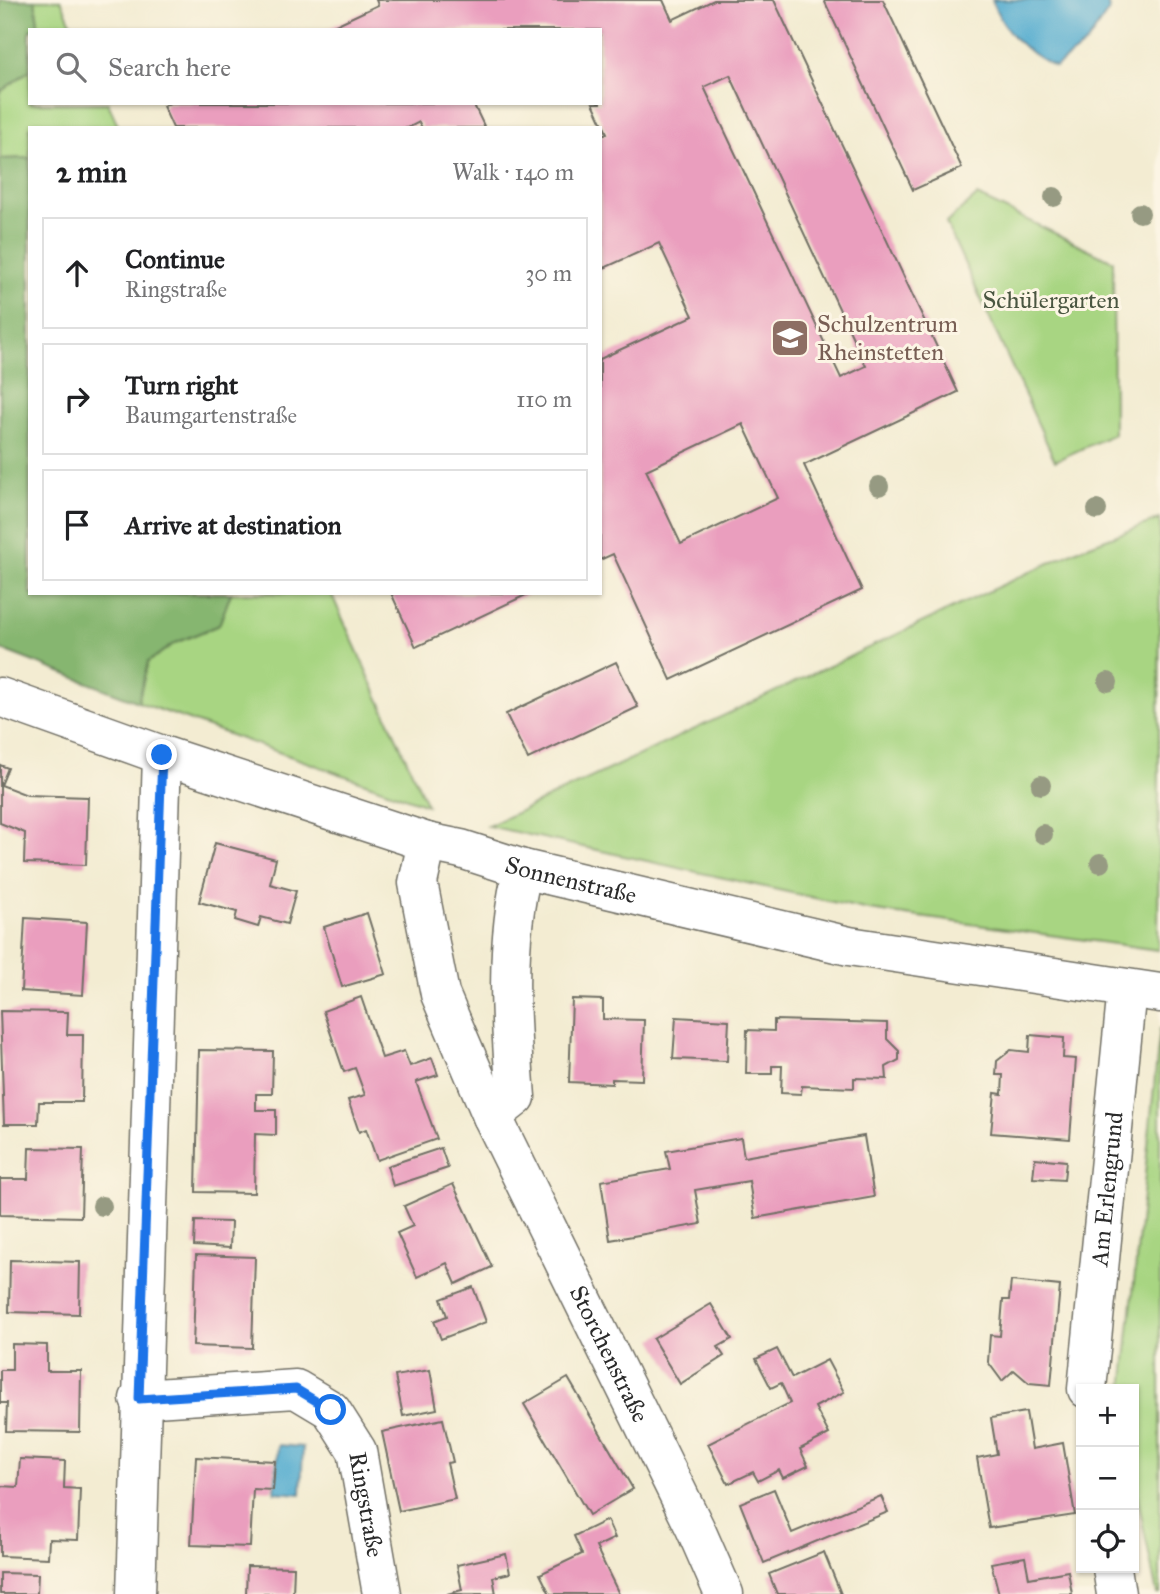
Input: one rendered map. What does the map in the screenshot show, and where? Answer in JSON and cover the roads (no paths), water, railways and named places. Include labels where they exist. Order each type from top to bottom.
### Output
[{"type":"street","name":"Sonnenstraße","points":[[0,697],[162,755],[427,842],[461,849],[523,869],[849,946],[1144,991]]},
{"type":"street","points":[[136,1594],[139,1399],[162,755]]},
{"type":"street","name":"Storchenstraße","points":[[427,842],[418,883],[440,994],[492,1116],[695,1528],[724,1594]]},
{"type":"street","points":[[492,1116],[516,1097],[511,1040],[513,910],[523,869]]},
{"type":"street","name":"Am Erlengrund","points":[[1088,1384],[1144,991]]},
{"type":"street","name":"Ringstraße","points":[[139,1399],[296,1389],[331,1410],[357,1451],[382,1594]]},
{"type":"street","points":[[1113,1573],[1116,1594]]},
{"type":"water","points":[[992,0],[1107,0],[1109,10],[1086,44],[1055,67],[1016,40]]},
{"type":"water","points":[[278,1445],[303,1447],[301,1494],[275,1492]]},
{"type":"place","name":"Schulzentrum Rheinstetten","points":[[790,338]]},
{"type":"park label","name":"Schülergarten","points":[[1051,300]]}]
